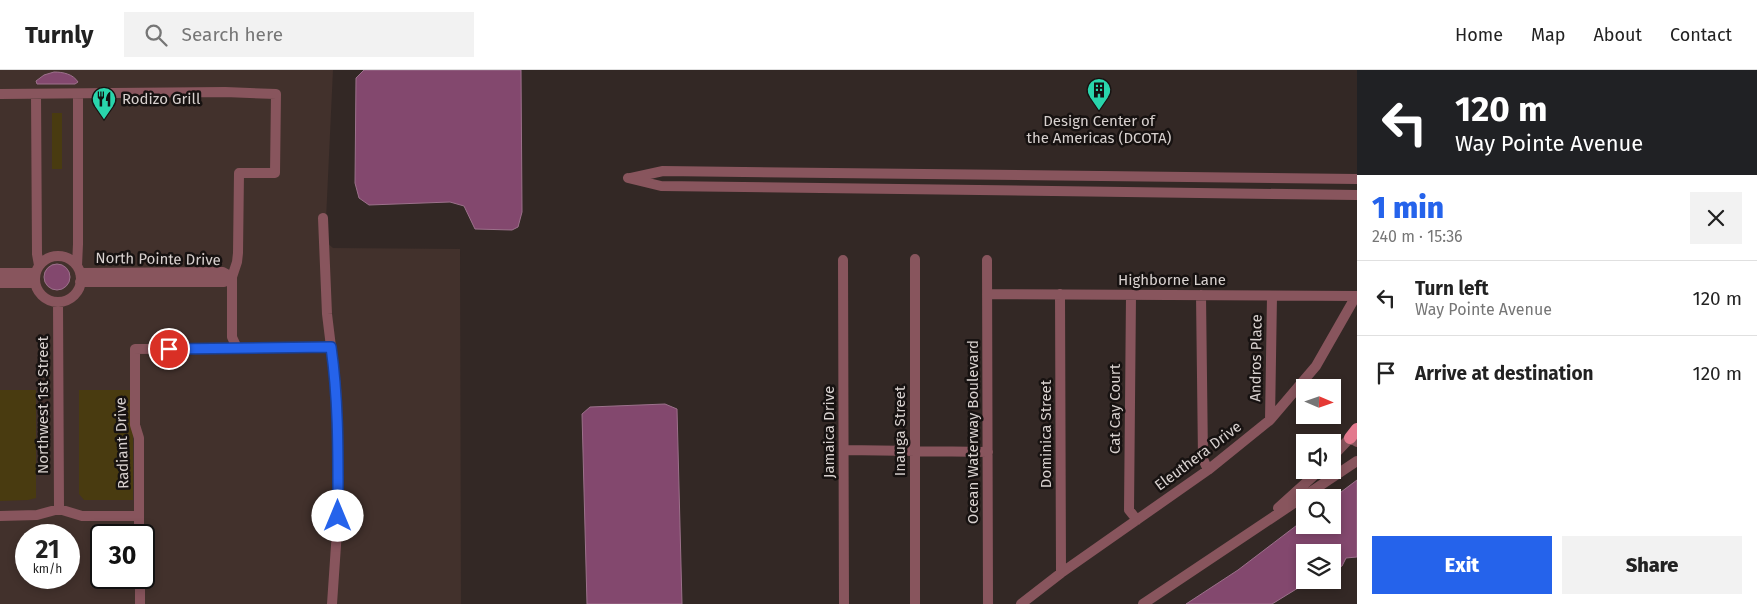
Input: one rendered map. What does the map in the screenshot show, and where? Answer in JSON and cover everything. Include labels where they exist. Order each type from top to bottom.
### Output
[{"type":"street","points":[[0,94],[225,92],[276,94],[275,173],[239,173],[238,252],[232,277],[232,337],[237,348],[331,347]]},
{"type":"street","points":[[36,94],[36,273],[40,294],[45,298],[58,302],[64,301],[75,294],[79,274],[78,94]]},
{"type":"street","points":[[1357,180],[663,171],[628,178],[661,186],[1357,195]]},
{"type":"street","points":[[323,218],[327,314],[336,388],[338,450],[338,516],[332,604]]},
{"type":"street","points":[[0,283],[36,273],[44,260],[58,256],[72,260],[79,274]]},
{"type":"street","name":"Inauga Street","points":[[915,259],[915,604]]},
{"type":"street","name":"Jamaica Drive","points":[[843,260],[844,604]]},
{"type":"street","name":"Ocean Waterway Boulevard","points":[[987,260],[988,604]]},
{"type":"street","points":[[0,273],[36,273]]},
{"type":"street","name":"North Pointe Drive","points":[[79,274],[224,282],[232,277]]},
{"type":"street","name":"Highborne Lane","points":[[987,294],[1356,296]]},
{"type":"street","name":"Dominica Street","points":[[1060,294],[1061,573]]},
{"type":"street","name":"Cat Cay Court","points":[[1131,295],[1129,510],[1137,520]]},
{"type":"street","points":[[1201,295],[1203,459],[1208,470]]},
{"type":"street","name":"Andros Place","points":[[1270,420],[1272,296]]},
{"type":"street","name":"Eleuthera Drive","points":[[1021,604],[1061,573],[1208,470],[1270,420],[1316,366],[1356,296]]},
{"type":"street","name":"Northwest 1st Street","points":[[58,302],[59,509]]},
{"type":"street","name":"Radiant Drive","points":[[139,524],[139,438],[135,425],[135,350],[237,348]]},
{"type":"street","points":[[1341,448],[1354,436]]},
{"type":"street","points":[[844,450],[988,452]]},
{"type":"street","points":[[1143,604],[1357,461]]},
{"type":"street","points":[[1244,535],[1311,479]]},
{"type":"street","points":[[0,516],[37,515],[59,509],[82,516],[139,516]]},
{"type":"street","points":[[140,589],[140,604]]},
{"type":"shaded area","points":[[0,70],[333,70],[325,241],[333,248],[460,249],[461,604],[0,604]]},
{"type":"shaded area","points":[[364,70],[521,70],[522,212],[518,227],[512,230],[475,229],[464,206],[450,202],[369,205],[359,198],[355,183],[356,78]]},
{"type":"shaded area","points":[[54,72],[67,74],[78,82],[75,84],[37,84],[36,81],[44,75]]},
{"type":"shaded area","points":[[52,113],[62,113],[62,169],[52,169]]},
{"type":"shaded area","points":[[57,264],[66,268],[70,277],[66,286],[57,290],[48,286],[44,277],[48,268]]},
{"type":"shaded area","points":[[0,390],[36,390],[36,498],[0,501]]},
{"type":"shaded area","points":[[79,390],[133,390],[133,500],[84,500],[79,494]]},
{"type":"shaded area","points":[[665,404],[677,409],[682,604],[587,604],[582,414],[590,407]]},
{"type":"shaded area","points":[[1357,480],[1357,557],[1346,558],[1341,566],[1341,544],[1296,544],[1296,589],[1272,604],[1186,604],[1238,570],[1296,526],[1296,534],[1341,534],[1341,492]]},
{"type":"place","name":"Design Center of the Americas (DCOTA)","points":[[1099,111]]},
{"type":"place","name":"Rodizo Grill","points":[[104,120]]},
{"type":"route","points":[[169,349],[331,347],[336,388],[338,516]]}]
